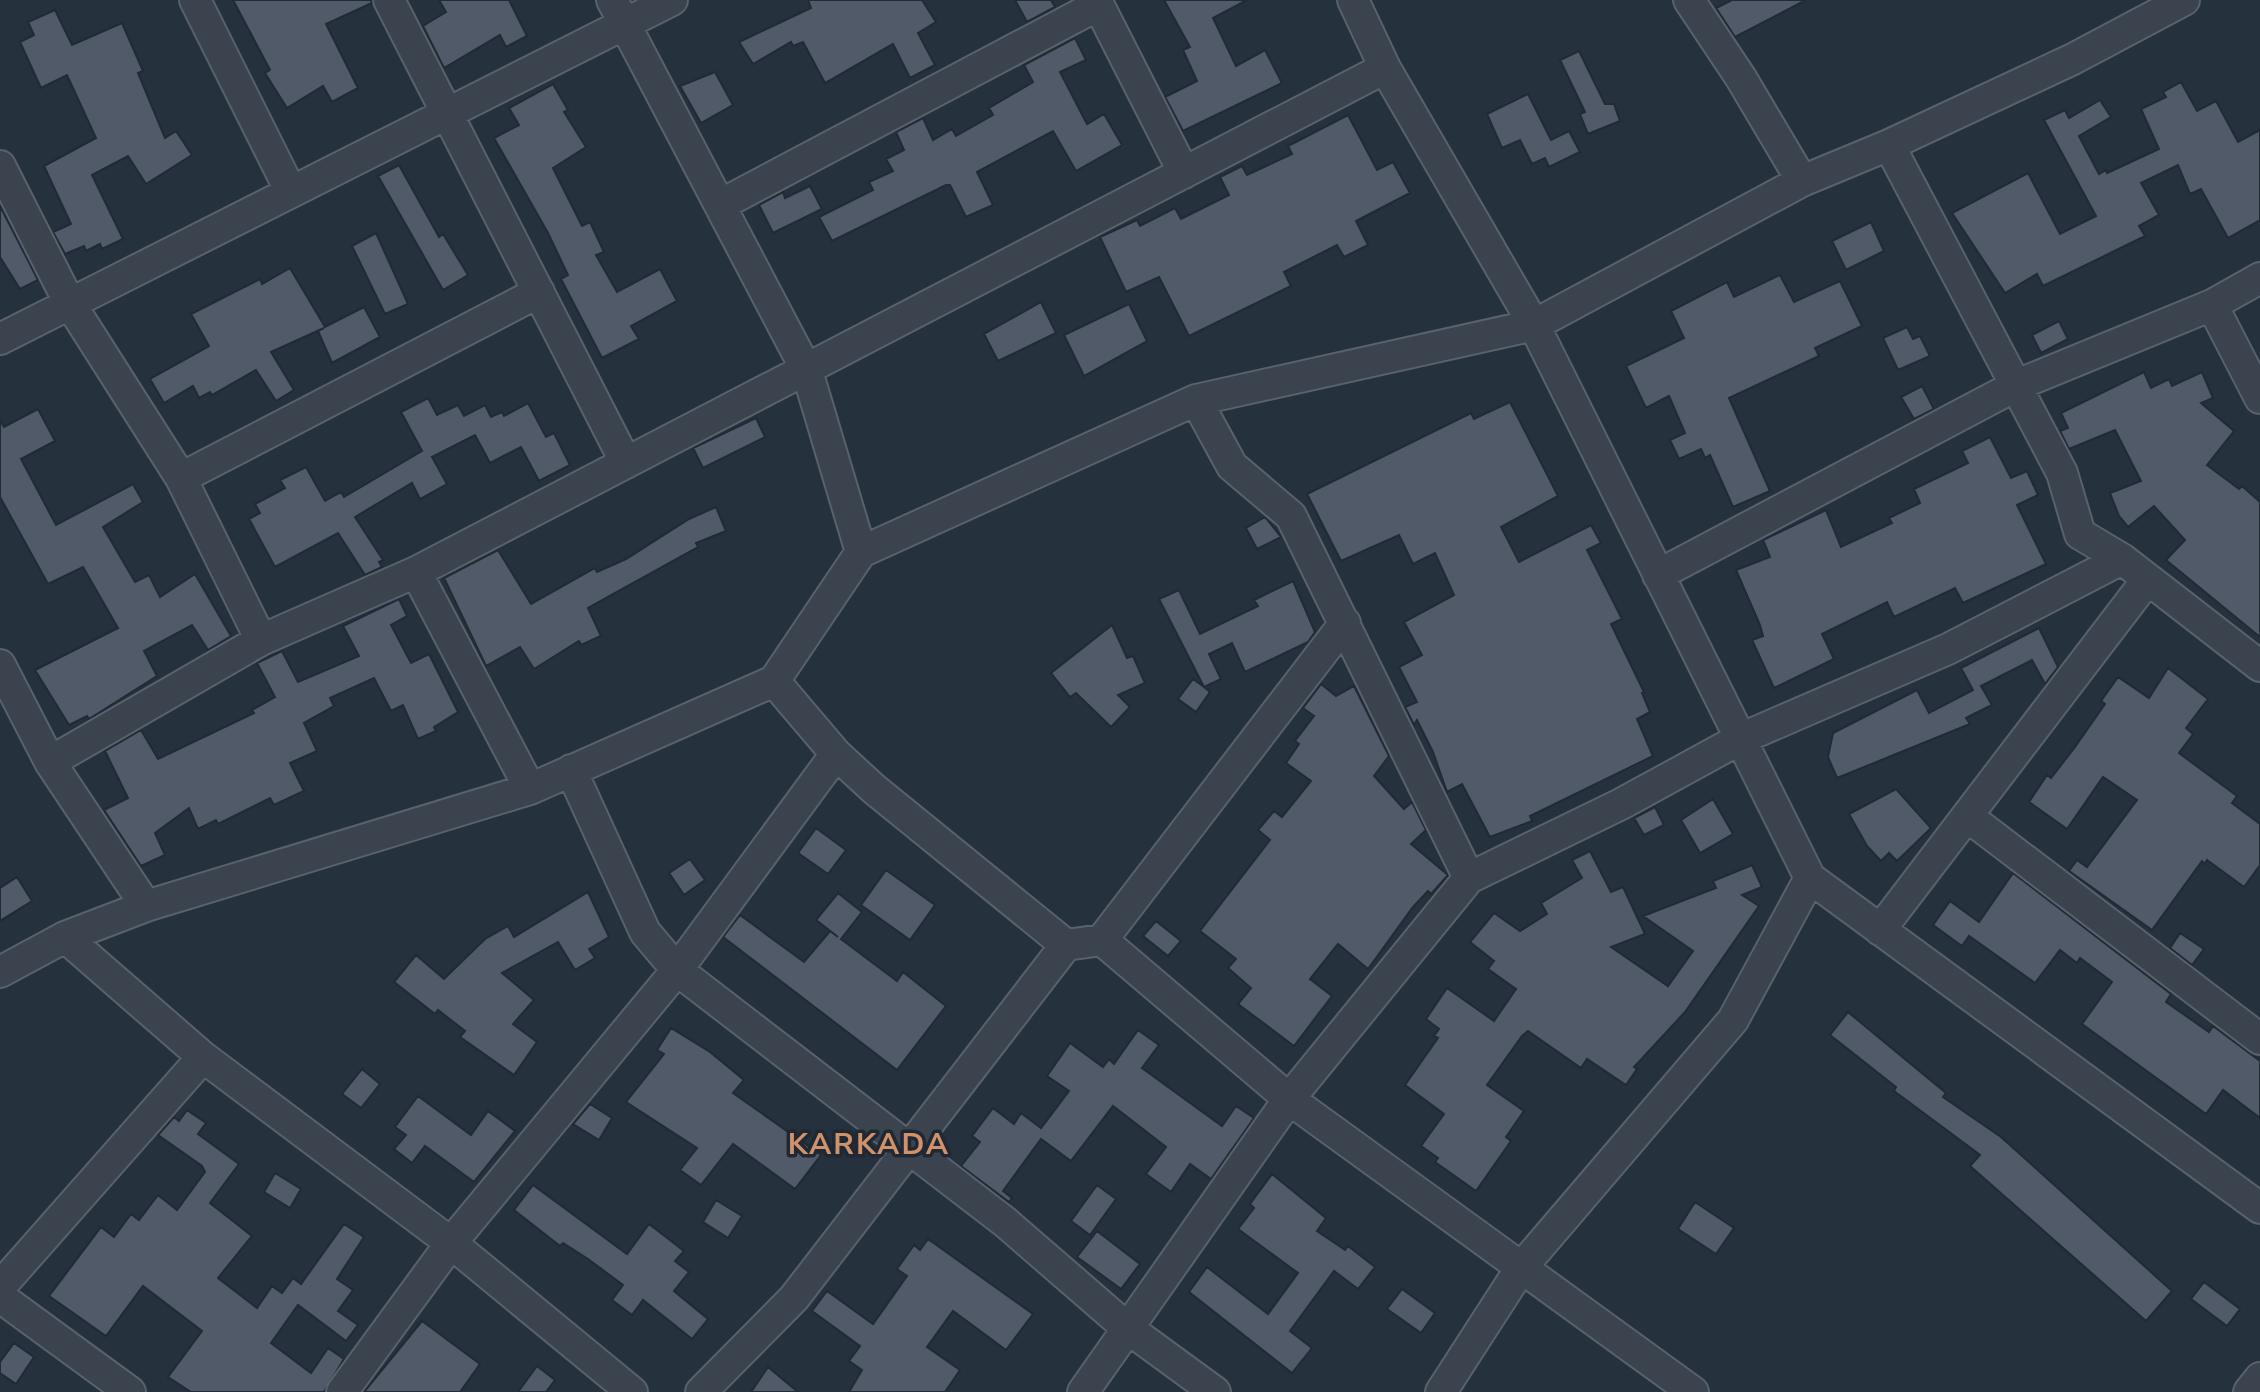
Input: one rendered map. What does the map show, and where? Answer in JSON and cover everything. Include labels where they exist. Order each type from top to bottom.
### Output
[{"type":"street","points":[[195,0],[290,190]]},
{"type":"street","points":[[389,0],[626,463]]},
{"type":"street","points":[[0,339],[446,113],[618,12],[672,0]]},
{"type":"street","points":[[1353,0],[1385,68],[1534,325],[1810,878],[2260,1208]]},
{"type":"street","points":[[1689,0],[1741,78],[1802,181]]},
{"type":"street","points":[[0,972],[65,937],[146,906],[530,789],[774,681],[861,552],[1196,400],[1534,325],[1802,181],[1889,145],[2073,59],[2184,0]]},
{"type":"street","points":[[722,204],[1097,2],[1184,173]]},
{"type":"street","points":[[618,12],[722,204],[807,371],[861,552]]},
{"type":"street","points":[[50,762],[261,640],[416,572],[1385,68]]},
{"type":"street","points":[[1889,145],[2062,473],[2080,534],[2122,559],[2260,666]]},
{"type":"street","points":[[0,166],[69,302],[181,478],[261,640]]},
{"type":"street","points":[[1658,575],[2017,385],[2212,305],[2260,278]]},
{"type":"street","points":[[181,478],[539,292]]},
{"type":"street","points":[[2212,305],[2260,398]]},
{"type":"street","points":[[1196,400],[1232,466],[1291,516],[1469,878]]},
{"type":"street","points":[[1083,1392],[1289,1099],[1469,878],[1621,804],[1740,739],[1948,649],[2122,559]]},
{"type":"street","points":[[416,572],[530,789]]},
{"type":"street","points":[[1880,930],[2147,580]]},
{"type":"street","points":[[701,1392],[794,1298],[1066,945],[1102,940],[1345,623]]},
{"type":"street","points":[[0,665],[12,718],[50,762],[146,906]]},
{"type":"street","points":[[774,681],[836,754],[1066,945]]},
{"type":"street","points":[[342,1392],[451,1243],[677,970],[836,754]]},
{"type":"street","points":[[571,770],[645,932],[677,970],[1005,1222],[1126,1327],[1215,1392]]},
{"type":"street","points":[[1967,816],[2260,1039]]},
{"type":"street","points":[[1441,1392],[1521,1268],[1733,1020],[1810,878]]},
{"type":"street","points":[[65,937],[203,1057],[451,1243],[632,1392]]},
{"type":"street","points":[[1102,940],[1289,1099],[1693,1392]]},
{"type":"street","points":[[0,1287],[203,1057]]},
{"type":"street","points":[[0,1297],[130,1392]]},
{"type":"street","points":[[2249,1392],[2260,1378]]},
{"type":"building","points":[[233,0],[371,0],[372,3],[326,24],[358,88],[332,102],[323,86],[287,108],[265,73],[270,70]]},
{"type":"building","points":[[439,0],[509,0],[527,36],[506,47],[500,35],[444,68],[423,26],[446,12]]},
{"type":"building","points":[[808,0],[922,0],[936,22],[918,33],[935,65],[910,78],[893,44],[825,83],[803,42],[793,46],[791,42],[753,64],[739,42],[811,8]]},
{"type":"building","points":[[1015,0],[1051,0],[1055,7],[1027,22]]},
{"type":"building","points":[[1164,0],[1247,0],[1213,18],[1236,66],[1265,50],[1282,83],[1183,131],[1165,97],[1197,81],[1183,50],[1190,47]]},
{"type":"building","points":[[1732,0],[1806,0],[1735,37],[1716,8]]},
{"type":"building","points":[[55,10],[72,45],[122,23],[143,71],[138,73],[165,138],[176,131],[192,155],[146,184],[128,156],[92,175],[123,239],[102,249],[100,244],[86,251],[84,246],[65,254],[53,232],[71,224],[44,166],[96,138],[67,75],[41,88],[20,42],[34,35],[28,22]]},
{"type":"building","points":[[1075,38],[1086,60],[1060,72],[1087,124],[1104,114],[1122,145],[1076,171],[1053,131],[977,172],[993,205],[966,217],[950,185],[946,185],[832,241],[819,217],[873,190],[869,182],[893,171],[886,159],[904,150],[896,132],[923,118],[933,140],[952,129],[956,136],[993,115],[989,108],[1033,82],[1024,65]]},
{"type":"building","points":[[1579,51],[1605,104],[1614,104],[1620,121],[1588,134],[1580,114],[1585,112],[1560,60]]},
{"type":"building","points":[[715,72],[733,105],[701,123],[680,86]]},
{"type":"building","points":[[2181,82],[2197,111],[2216,101],[2238,142],[2260,130],[2260,220],[2228,238],[2201,189],[2190,194],[2178,165],[2141,183],[2159,215],[2139,226],[2145,236],[2043,286],[2037,274],[2005,293],[1952,213],[2028,173],[2060,234],[2096,216],[2044,120],[2065,110],[2069,118],[2100,100],[2111,117],[2079,136],[2099,174],[2106,170],[2107,173],[2159,149],[2141,109],[2166,97],[2163,92]]},
{"type":"building","points":[[553,84],[568,110],[564,112],[586,147],[553,168],[582,226],[590,222],[604,252],[596,255],[617,292],[660,269],[677,301],[631,326],[639,339],[602,358],[561,279],[568,275],[548,233],[494,138],[519,125],[509,108]]},
{"type":"building","points":[[1528,94],[1551,140],[1569,131],[1580,152],[1549,167],[1545,158],[1532,164],[1520,140],[1502,148],[1487,114]]},
{"type":"building","points":[[1348,115],[1377,170],[1393,162],[1410,193],[1356,221],[1368,245],[1344,257],[1337,245],[1284,272],[1291,286],[1189,336],[1159,277],[1126,292],[1100,237],[1137,220],[1140,226],[1175,208],[1181,219],[1229,195],[1220,177],[1242,166],[1247,175],[1292,154],[1288,146]]},
{"type":"building","points":[[399,165],[439,237],[443,234],[468,275],[443,290],[378,176]]},
{"type":"building","points":[[810,186],[822,209],[773,233],[759,205],[783,192],[785,198]]},
{"type":"building","points":[[0,206],[38,280],[20,289],[0,257]]},
{"type":"building","points":[[1871,222],[1884,251],[1846,270],[1832,241]]},
{"type":"building","points":[[376,233],[408,304],[385,314],[352,246]]},
{"type":"building","points":[[290,268],[325,327],[364,307],[380,337],[332,363],[318,331],[324,328],[271,352],[294,390],[276,401],[256,370],[212,395],[210,392],[199,398],[193,386],[164,403],[150,379],[209,346],[191,314],[260,279],[262,284]]},
{"type":"building","points":[[1780,275],[1794,302],[1840,281],[1862,326],[1815,348],[1819,356],[1729,398],[1770,491],[1733,507],[1710,455],[1705,458],[1701,449],[1679,459],[1670,440],[1685,433],[1669,396],[1646,408],[1626,366],[1684,338],[1671,311],[1727,282],[1734,297]]},
{"type":"building","points":[[1041,302],[1056,333],[998,361],[984,334]]},
{"type":"building","points":[[1129,304],[1147,341],[1084,376],[1064,335]]},
{"type":"building","points":[[2059,321],[2068,339],[2041,353],[2032,335]]},
{"type":"building","points":[[1907,327],[1913,339],[1920,336],[1930,356],[1898,370],[1883,338]]},
{"type":"building","points":[[2144,372],[2151,388],[2169,379],[2172,386],[2202,372],[2213,398],[2201,403],[2234,431],[2207,465],[2239,489],[2242,486],[2260,502],[2260,637],[2166,560],[2185,540],[2154,506],[2128,527],[2119,516],[2110,493],[2141,481],[2115,430],[2069,449],[2060,431],[2068,428],[2061,413]]},
{"type":"building","points":[[1922,386],[1934,409],[1914,419],[1901,397]]},
{"type":"building","points":[[428,398],[437,415],[458,405],[464,416],[485,405],[491,417],[502,412],[504,416],[528,403],[546,437],[554,433],[570,465],[539,481],[521,447],[490,463],[475,435],[432,457],[447,484],[420,499],[412,483],[355,517],[383,560],[379,562],[382,567],[365,575],[338,533],[275,567],[249,519],[260,513],[255,504],[285,488],[280,480],[306,467],[325,501],[341,492],[344,497],[422,451],[401,412]]},
{"type":"building","points":[[1510,402],[1558,496],[1501,527],[1519,562],[1591,525],[1601,543],[1587,550],[1622,619],[1611,624],[1644,692],[1650,712],[1637,719],[1653,756],[1530,816],[1532,821],[1490,837],[1462,784],[1447,792],[1433,752],[1417,720],[1414,725],[1405,707],[1417,702],[1399,667],[1422,655],[1404,622],[1454,595],[1435,553],[1413,564],[1399,535],[1341,561],[1307,494],[1471,413],[1474,419]]},
{"type":"building","points":[[38,409],[55,441],[21,459],[56,525],[133,484],[143,502],[103,527],[135,582],[149,575],[160,597],[195,574],[231,636],[208,650],[192,625],[144,651],[157,676],[89,719],[87,716],[69,725],[35,670],[118,628],[83,567],[48,584],[0,497],[0,420],[4,427]]},
{"type":"building","points":[[756,418],[765,437],[703,468],[693,448]]},
{"type":"building","points":[[1990,437],[2011,478],[2027,471],[2038,495],[2017,505],[2046,564],[1963,603],[1955,588],[1894,617],[1887,602],[1822,634],[1834,659],[1774,688],[1752,640],[1763,636],[1736,570],[1770,557],[1763,540],[1826,510],[1841,547],[1892,523],[1889,518],[1920,503],[1914,489],[1968,463],[1962,451]]},
{"type":"building","points":[[716,507],[726,531],[696,543],[698,547],[588,608],[601,636],[581,645],[579,641],[534,669],[520,647],[486,666],[444,578],[498,550],[531,604],[595,568],[597,572],[626,559],[689,519]]},
{"type":"building","points":[[1265,517],[1281,537],[1257,549],[1246,528]]},
{"type":"building","points":[[1293,581],[1315,632],[1308,642],[1245,672],[1232,643],[1209,654],[1221,679],[1204,687],[1159,599],[1179,590],[1200,634],[1258,606],[1254,600]]},
{"type":"building","points":[[399,599],[407,616],[391,625],[411,663],[429,654],[458,712],[434,727],[436,731],[418,739],[403,705],[391,711],[374,678],[330,698],[334,706],[304,723],[317,751],[290,763],[304,791],[274,805],[270,798],[218,824],[216,820],[198,829],[189,808],[155,833],[165,855],[141,866],[104,810],[128,798],[105,751],[141,730],[158,759],[254,713],[252,710],[275,697],[257,663],[282,651],[298,682],[359,656],[343,626]]},
{"type":"building","points":[[1112,625],[1127,658],[1133,656],[1145,683],[1118,695],[1130,707],[1111,727],[1076,693],[1070,697],[1051,673]]},
{"type":"building","points":[[2039,628],[2058,667],[2045,684],[2032,660],[1981,686],[1992,705],[1966,718],[1970,724],[1837,778],[1828,757],[1833,733],[1917,690],[1929,713],[1973,690],[1961,668]]},
{"type":"building","points":[[2168,668],[2208,699],[2186,728],[2193,734],[2179,753],[2237,796],[2232,803],[2260,824],[2260,865],[2244,887],[2207,860],[2205,864],[2202,861],[2152,930],[2069,871],[2077,860],[2087,867],[2137,800],[2103,777],[2067,829],[2029,802],[2047,775],[2051,778],[2075,747],[2105,704],[2101,701],[2118,677],[2149,698]]},
{"type":"building","points":[[1193,679],[1210,692],[1196,712],[1178,699]]},
{"type":"building","points":[[1321,684],[1336,696],[1354,686],[1389,756],[1374,776],[1404,809],[1412,802],[1426,830],[1411,844],[1448,875],[1431,894],[1428,891],[1413,907],[1368,969],[1338,944],[1310,979],[1332,996],[1294,1046],[1238,1004],[1251,988],[1228,968],[1236,959],[1200,931],[1270,840],[1258,830],[1274,811],[1282,817],[1311,781],[1286,763],[1299,744],[1295,741],[1314,716],[1303,708]]},
{"type":"building","points":[[1896,789],[1931,828],[1897,861],[1889,853],[1881,861],[1867,846],[1849,814]]},
{"type":"building","points":[[1713,799],[1733,834],[1700,853],[1681,820]]},
{"type":"building","points":[[1655,807],[1664,825],[1644,835],[1634,818]]},
{"type":"building","points":[[816,828],[846,850],[828,874],[798,853]]},
{"type":"building","points":[[1590,851],[1611,892],[1623,887],[1645,934],[1611,947],[1668,986],[1693,951],[1643,916],[1716,888],[1713,881],[1752,865],[1762,887],[1742,895],[1759,906],[1685,1012],[1634,1067],[1637,1069],[1626,1085],[1587,1059],[1581,1068],[1528,1031],[1522,1036],[1487,1085],[1524,1111],[1506,1137],[1511,1141],[1476,1191],[1435,1162],[1438,1158],[1421,1146],[1444,1114],[1405,1085],[1438,1038],[1434,1036],[1439,1029],[1426,1019],[1447,988],[1494,1021],[1516,989],[1488,969],[1494,961],[1470,942],[1494,913],[1520,931],[1547,914],[1541,903],[1582,878],[1572,860]]},
{"type":"building","points":[[690,859],[705,880],[684,895],[669,873]]},
{"type":"building","points":[[886,870],[935,905],[910,940],[861,905]]},
{"type":"building","points":[[2013,873],[2171,994],[2166,1002],[2209,1032],[2213,1026],[2260,1061],[2260,1118],[2223,1090],[2206,1114],[2082,1024],[2112,982],[2080,958],[2077,963],[2060,950],[2035,983],[1969,936],[1962,946],[1933,925],[1950,901],[1979,922]]},
{"type":"building","points":[[17,877],[32,901],[0,921],[0,888]]},
{"type":"building","points":[[588,892],[609,937],[589,949],[595,958],[575,970],[558,942],[502,973],[534,1000],[513,1024],[537,1042],[514,1075],[460,1037],[465,1031],[438,1010],[435,1014],[394,982],[416,955],[444,979],[485,939],[508,926],[514,937]]},
{"type":"building","points":[[838,893],[862,912],[841,939],[897,981],[903,972],[946,1006],[897,1070],[723,937],[740,915],[804,962],[830,931],[838,937],[816,920]]},
{"type":"building","points":[[1156,921],[1181,941],[1168,956],[1143,936]]},
{"type":"building","points":[[2180,933],[2204,949],[2192,965],[2170,948]]},
{"type":"building","points":[[1848,1012],[1946,1093],[1943,1097],[2001,1137],[2172,1291],[2146,1321],[1970,1166],[1980,1155],[1894,1091],[1896,1087],[1830,1035]]},
{"type":"building","points":[[671,1028],[710,1052],[744,1080],[733,1093],[821,1155],[795,1189],[733,1144],[701,1185],[680,1170],[697,1148],[626,1102],[664,1054],[657,1050]]},
{"type":"building","points":[[1138,1030],[1159,1045],[1142,1068],[1222,1126],[1236,1106],[1254,1118],[1211,1179],[1190,1164],[1171,1192],[1146,1174],[1166,1147],[1113,1106],[1071,1161],[1041,1139],[1003,1191],[1012,1198],[1009,1202],[961,1166],[980,1142],[972,1136],[993,1108],[1014,1124],[1021,1113],[1041,1128],[1069,1091],[1047,1076],[1070,1043],[1103,1067],[1109,1059],[1114,1064]]},
{"type":"building","points":[[362,1069],[380,1084],[361,1108],[342,1094]]},
{"type":"building","points":[[418,1096],[471,1135],[488,1111],[515,1131],[474,1182],[425,1146],[412,1163],[394,1149],[406,1135],[395,1127]]},
{"type":"building","points":[[590,1104],[612,1118],[599,1140],[573,1124]]},
{"type":"building","points":[[187,1110],[206,1123],[198,1134],[239,1164],[210,1203],[252,1236],[218,1278],[257,1308],[272,1286],[282,1293],[293,1278],[301,1284],[344,1224],[364,1237],[337,1279],[353,1290],[338,1311],[358,1325],[346,1341],[298,1305],[271,1343],[311,1373],[328,1348],[344,1359],[324,1392],[191,1392],[168,1377],[202,1331],[143,1286],[106,1336],[49,1296],[101,1227],[114,1237],[131,1214],[139,1220],[158,1195],[177,1210],[205,1172],[202,1166],[158,1135],[174,1117],[179,1121]]},
{"type":"building","points":[[275,1173],[301,1189],[290,1208],[264,1192]]},
{"type":"building","points":[[1272,1174],[1326,1218],[1317,1231],[1345,1250],[1348,1246],[1375,1267],[1358,1289],[1334,1271],[1290,1331],[1312,1348],[1292,1373],[1189,1292],[1207,1267],[1268,1314],[1298,1273],[1238,1229],[1254,1208],[1250,1204]]},
{"type":"building","points":[[533,1185],[627,1254],[649,1224],[684,1251],[675,1261],[689,1272],[674,1291],[708,1319],[692,1339],[643,1300],[632,1315],[612,1300],[623,1285],[563,1243],[560,1246],[514,1210]]},
{"type":"building","points":[[1097,1185],[1116,1199],[1090,1235],[1071,1221]]},
{"type":"building","points":[[716,1200],[742,1216],[728,1238],[703,1222]]},
{"type":"building","points":[[1695,1202],[1734,1228],[1716,1254],[1678,1229]]},
{"type":"building","points":[[1097,1231],[1140,1264],[1121,1289],[1077,1257]]},
{"type":"building","points":[[928,1239],[1033,1314],[1006,1350],[953,1311],[927,1347],[960,1370],[945,1392],[849,1392],[862,1370],[849,1361],[860,1346],[812,1311],[827,1291],[873,1324],[907,1276],[897,1269],[914,1245],[920,1250]]},
{"type":"building","points":[[2204,1282],[2240,1309],[2227,1326],[2191,1299]]},
{"type":"building","points":[[1402,1289],[1435,1313],[1421,1333],[1387,1309]]},
{"type":"building","points":[[422,1321],[480,1364],[460,1392],[364,1392]]},
{"type":"building","points":[[14,1343],[34,1357],[16,1384],[0,1373],[0,1362]]},
{"type":"building","points":[[537,1366],[555,1380],[546,1392],[518,1392]]},
{"type":"building","points":[[768,1367],[798,1392],[751,1392]]},
{"type":"district","name":"KARKADA","points":[[869,1144]]}]
